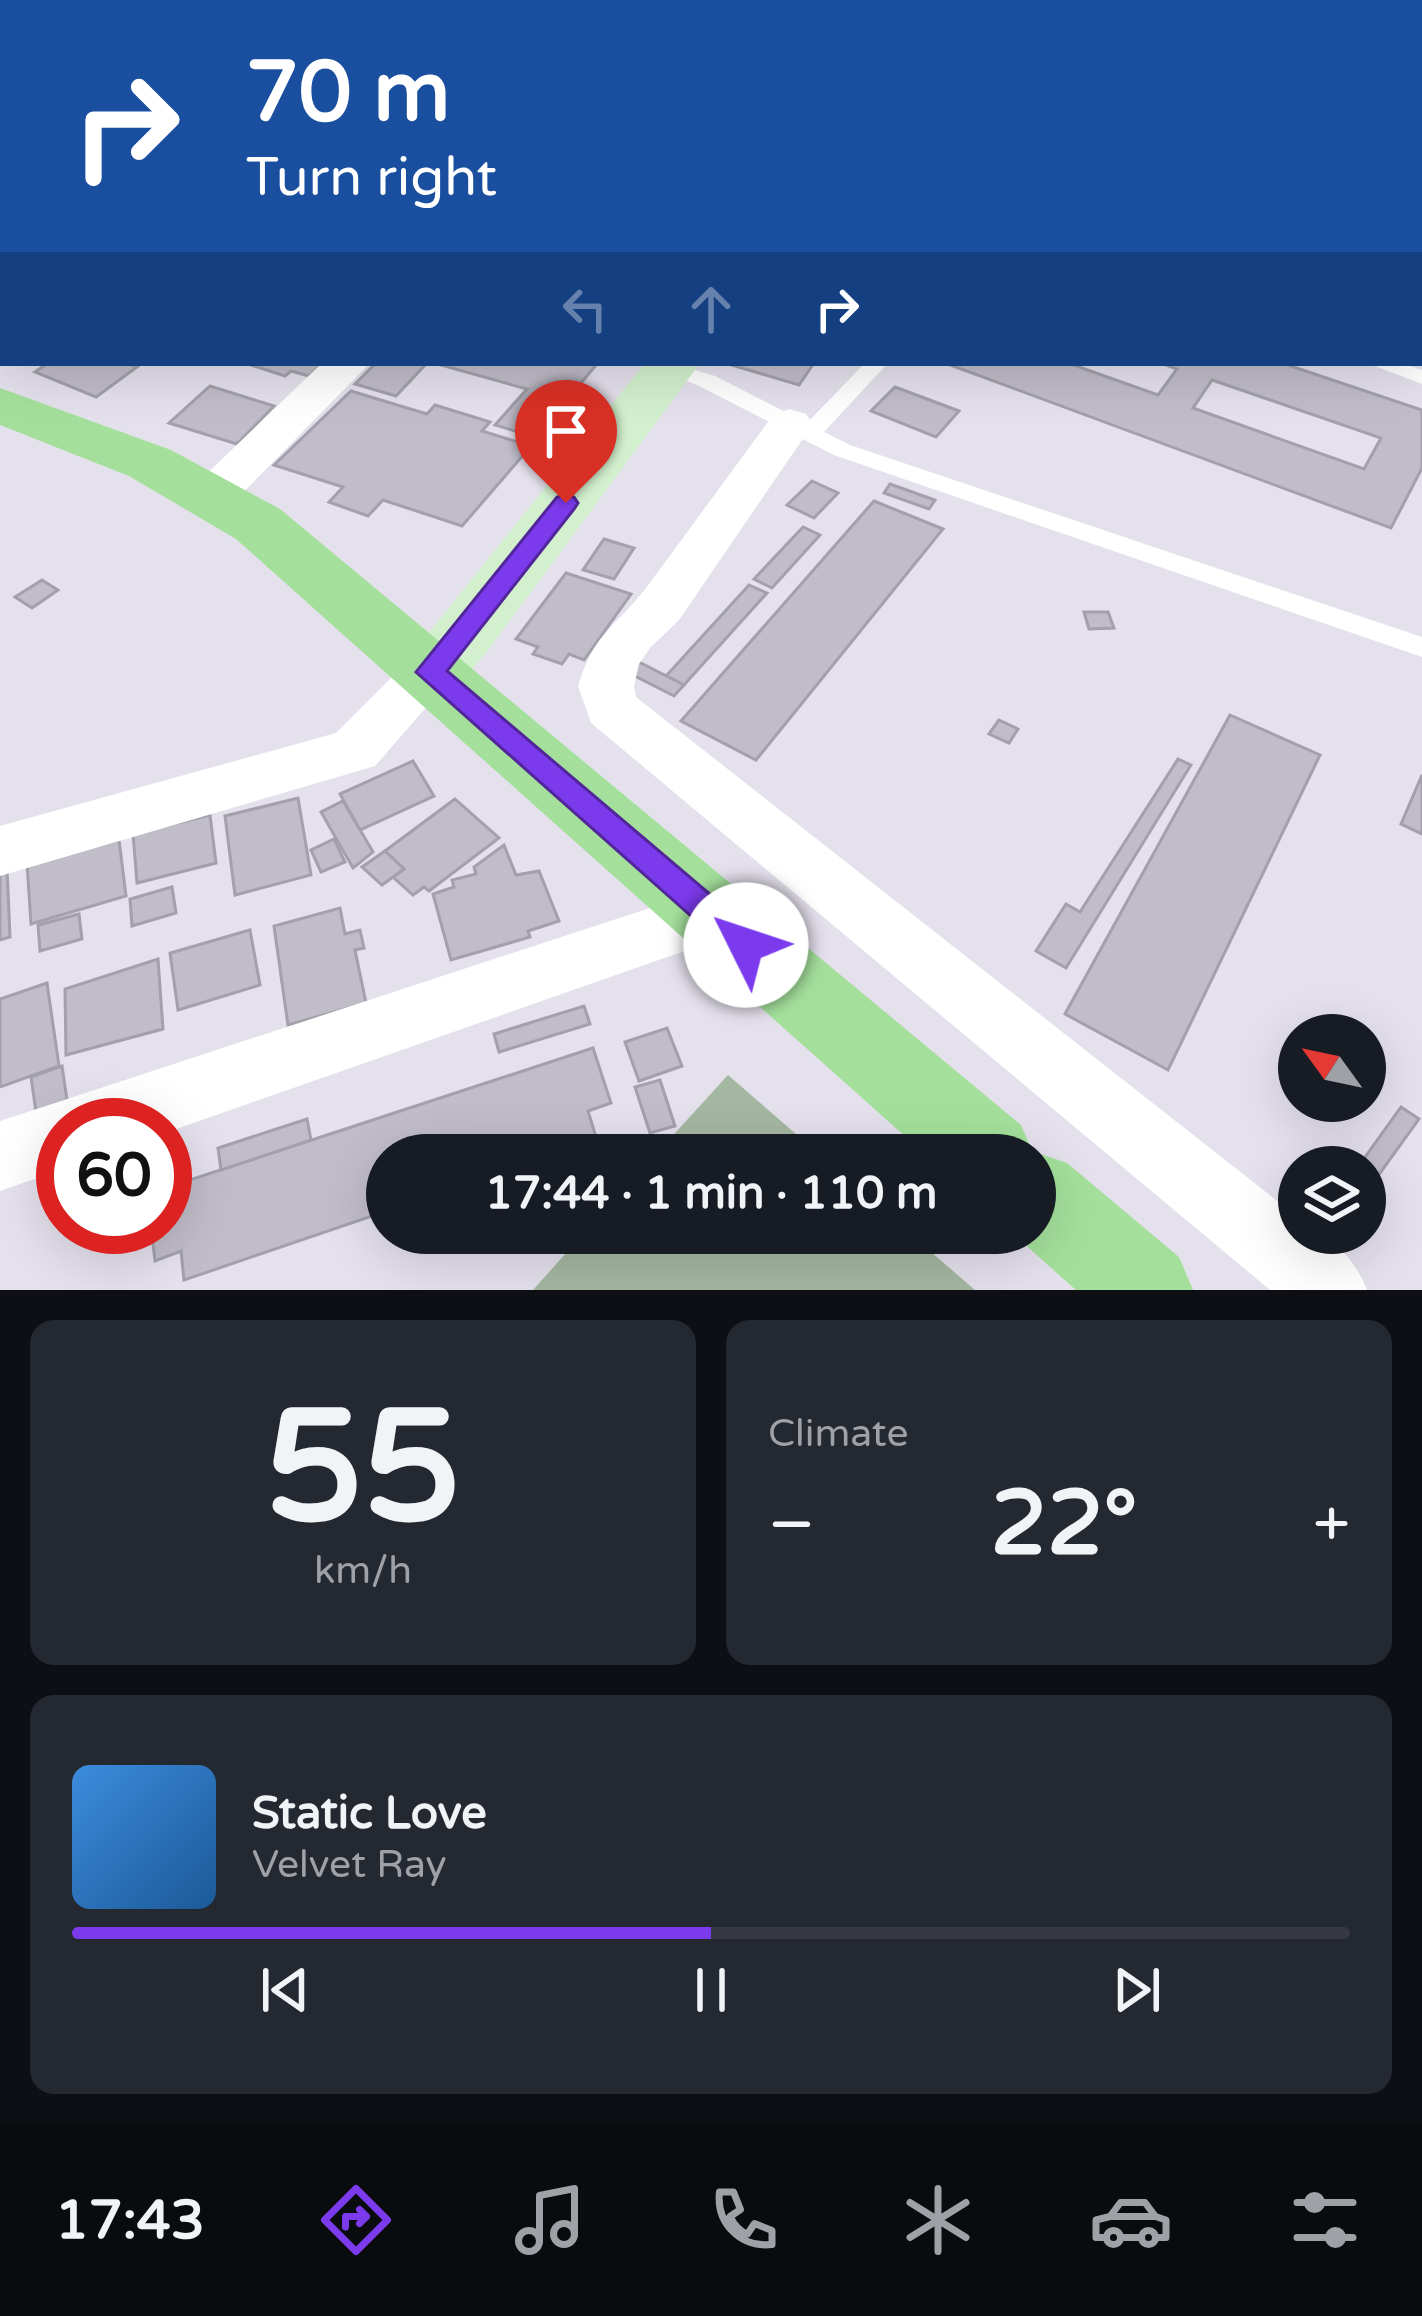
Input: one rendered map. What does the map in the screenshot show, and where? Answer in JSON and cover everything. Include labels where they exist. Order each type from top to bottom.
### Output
[{"type":"main road","points":[[0,405],[150,463],[258,524],[966,1134]]},
{"type":"main road","points":[[1056,1212],[1147,1290]]},
{"type":"street","points":[[212,496],[345,366]]},
{"type":"street","points":[[2,846],[355,750],[463,636],[661,366]]},
{"type":"street","points":[[799,429],[659,607],[631,634],[614,661],[606,686],[610,707],[1329,1290]]},
{"type":"street","points":[[172,1098],[711,915]]},
{"type":"street","points":[[0,1156],[36,1144]]},
{"type":"lane","points":[[665,366],[707,381],[842,450],[1422,647]]},
{"type":"lane","points":[[799,429],[873,366]]},
{"type":"lane","points":[[1387,366],[1422,377]]},
{"type":"green space","points":[[728,1075],[796,1134],[674,1134]]},
{"type":"green space","points":[[565,1254],[933,1254],[975,1290],[533,1290]]},
{"type":"building","points":[[44,366],[137,367],[96,397],[35,372]]},
{"type":"building","points":[[254,366],[320,366],[309,376],[291,371],[285,376]]},
{"type":"building","points":[[373,366],[424,366],[396,396],[355,384]]},
{"type":"building","points":[[445,366],[595,366],[535,437],[495,425],[527,389]]},
{"type":"building","points":[[735,366],[812,366],[799,385]]},
{"type":"building","points":[[953,366],[1076,366],[1158,395],[1177,369],[1169,366],[1291,366],[1422,410],[1422,468],[1391,528]],"holes":[[[1212,380],[1381,438],[1364,469],[1193,408]]]},
{"type":"building","points":[[210,386],[274,406],[237,444],[169,423]]},
{"type":"building","points":[[895,387],[959,411],[936,437],[871,411]]},
{"type":"building","points":[[351,391],[427,414],[435,405],[490,422],[482,431],[531,446],[462,526],[383,500],[368,516],[329,502],[343,487],[274,465]]},
{"type":"building","points":[[812,481],[838,493],[814,518],[787,505]]},
{"type":"building","points":[[890,484],[935,500],[929,509],[884,493]]},
{"type":"building","points":[[874,501],[943,529],[756,760],[681,721]]},
{"type":"building","points":[[803,527],[820,535],[772,588],[754,579]]},
{"type":"building","points":[[604,539],[634,548],[614,579],[583,570]]},
{"type":"building","points":[[566,573],[631,594],[584,660],[569,654],[562,664],[533,654],[538,647],[516,639]]},
{"type":"building","points":[[42,580],[58,590],[32,608],[15,597]]},
{"type":"building","points":[[749,585],[767,593],[684,685],[666,676]]},
{"type":"building","points":[[1084,612],[1108,612],[1114,628],[1089,629]]},
{"type":"building","points":[[639,662],[684,685],[674,696],[629,673]]},
{"type":"building","points":[[1230,715],[1320,755],[1168,1070],[1065,1014]]},
{"type":"building","points":[[999,720],[1018,729],[1009,743],[989,734]]},
{"type":"building","points":[[1178,759],[1191,765],[1066,968],[1036,951],[1066,904],[1080,912]]},
{"type":"building","points":[[413,761],[434,796],[360,830],[340,794]]},
{"type":"building","points":[[1422,775],[1422,834],[1401,824]]},
{"type":"building","points":[[298,798],[311,875],[235,895],[225,816]]},
{"type":"building","points":[[455,799],[499,838],[429,891],[424,887],[413,895],[393,877],[404,869],[385,851]]},
{"type":"building","points":[[343,801],[373,852],[353,868],[321,812]]},
{"type":"building","points":[[210,815],[216,863],[137,883],[133,834]]},
{"type":"building","points":[[334,839],[345,862],[321,872],[311,850]]},
{"type":"building","points":[[119,840],[126,896],[31,924],[27,864]]},
{"type":"building","points":[[504,845],[516,875],[539,871],[559,921],[528,931],[530,937],[451,960],[433,894],[454,887],[452,880],[476,874],[474,867]]},
{"type":"building","points":[[385,851],[404,869],[382,885],[362,867]]},
{"type":"building","points":[[7,868],[10,937],[0,940],[0,870]]},
{"type":"building","points":[[172,887],[176,913],[132,926],[130,899]]},
{"type":"building","points":[[340,908],[345,934],[360,930],[364,948],[355,950],[366,1003],[288,1025],[274,926]]},
{"type":"building","points":[[79,914],[82,939],[40,951],[38,925]]},
{"type":"building","points":[[250,930],[260,985],[178,1010],[170,953]]},
{"type":"building","points":[[158,959],[163,1029],[66,1055],[65,989]]},
{"type":"building","points":[[47,983],[59,1066],[0,1087],[0,999]]},
{"type":"building","points":[[584,1006],[590,1024],[499,1052],[494,1034]]},
{"type":"building","points":[[667,1028],[682,1066],[639,1081],[625,1042]]},
{"type":"building","points":[[593,1048],[611,1103],[588,1111],[595,1134],[366,1134],[366,1218],[184,1280],[181,1254],[192,1254],[192,1179]]},
{"type":"building","points":[[62,1066],[67,1098],[36,1098],[36,1112],[31,1077]]},
{"type":"building","points":[[660,1080],[675,1126],[650,1133],[635,1087]]},
{"type":"building","points":[[1401,1107],[1419,1119],[1386,1165],[1386,1146],[1373,1146]]},
{"type":"building","points":[[307,1119],[311,1140],[221,1170],[218,1148]]},
{"type":"route","points":[[566,503],[430,672],[746,945]]}]
